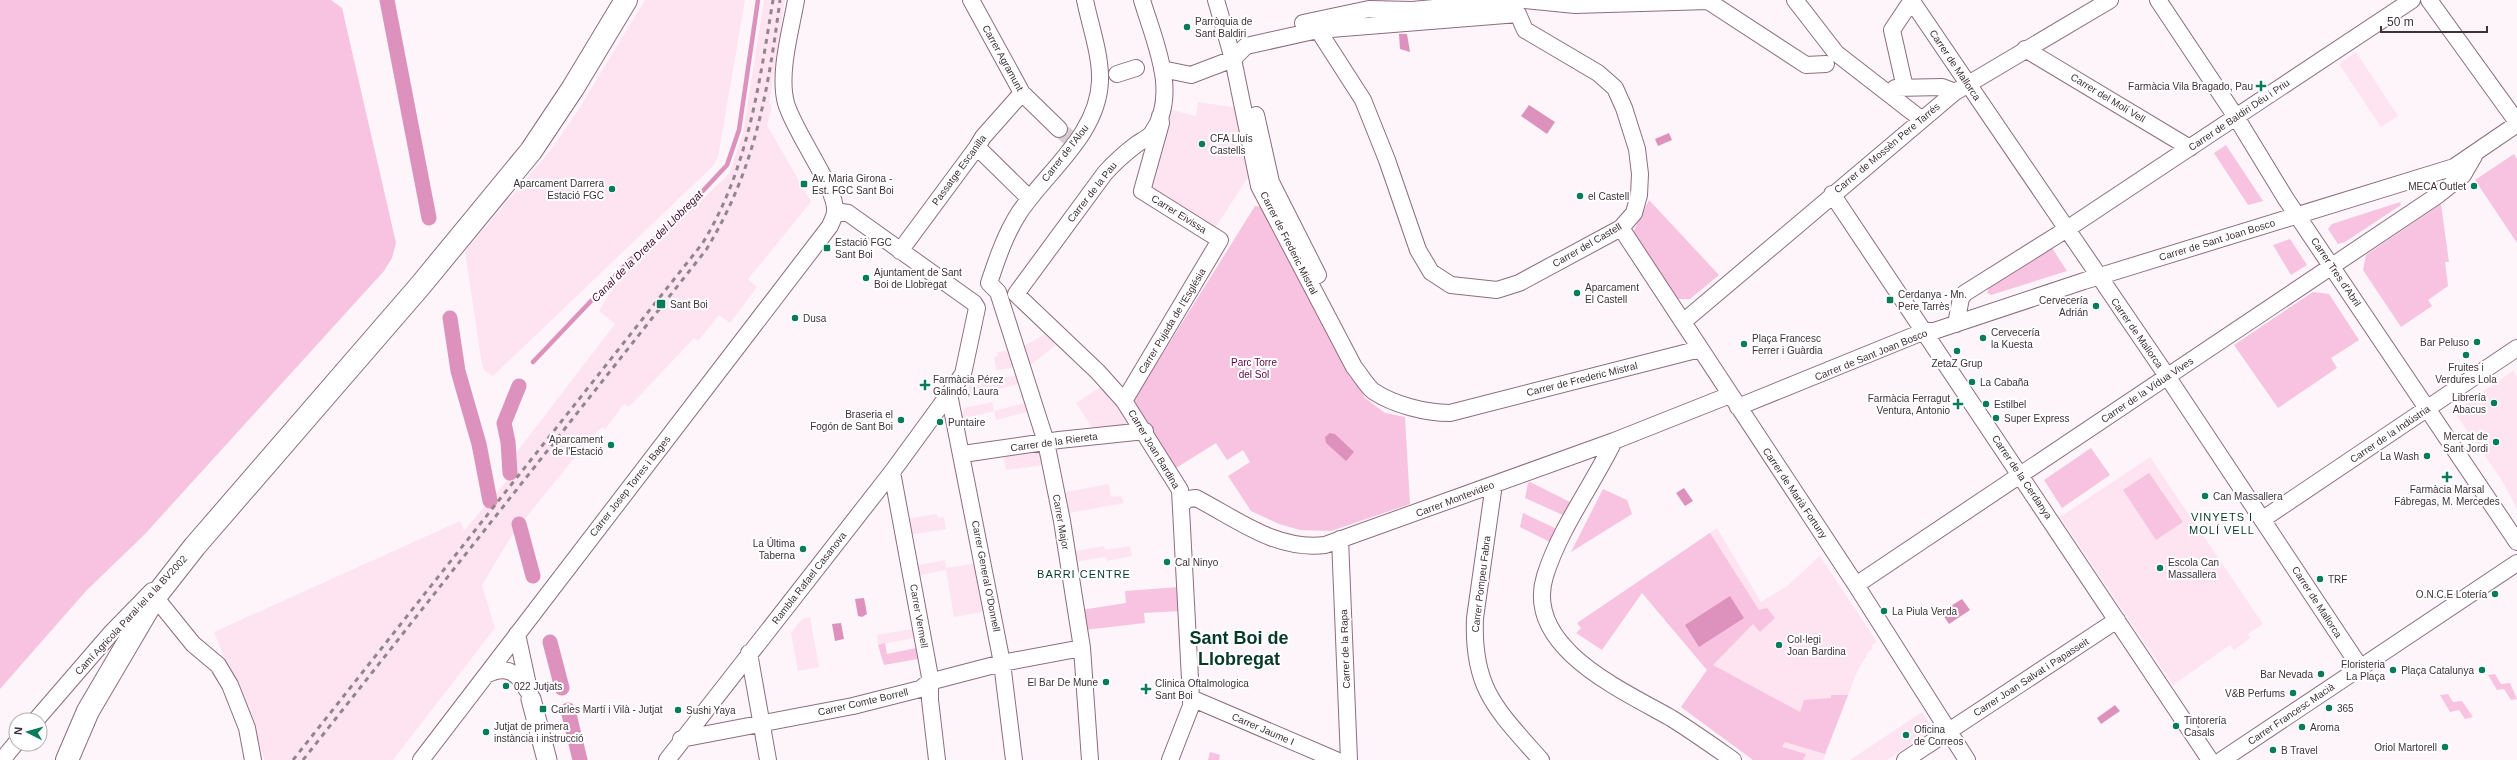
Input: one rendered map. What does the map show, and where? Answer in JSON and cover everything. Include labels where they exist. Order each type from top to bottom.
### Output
[{"type":"main road","points":[[67,760],[88,711],[155,596],[195,546],[420,286],[532,151],[573,88],[626,0]]},
{"type":"street","points":[[796,0],[784,76],[786,103],[797,130],[832,195],[835,211],[848,213],[974,302],[998,292],[1016,294]]},
{"type":"street","name":"Carrer Agramunt","points":[[971,0],[1022,93],[1059,129]]},
{"type":"street","name":"Carrer de l'Alou","points":[[998,292],[989,283],[1001,247],[1010,227],[1030,198],[1075,143],[1094,112],[1100,79],[1085,0]]},
{"type":"street","name":"Carrer de la Pau","points":[[1016,294],[1105,173],[1116,160],[1151,134],[1160,116],[1165,95],[1142,0]]},
{"type":"street","name":"Carrer de Frederic Mistral","points":[[1216,0],[1233,59],[1259,186],[1354,367],[1373,390],[1431,413],[1450,413],[1700,349]]},
{"type":"street","points":[[1159,68],[1191,75],[1233,59],[1246,46],[1249,37],[1368,9],[1412,10],[1520,0]]},
{"type":"street","points":[[1525,0],[1575,5],[1708,1],[1806,65],[1826,64]]},
{"type":"street","points":[[1795,0],[1836,53],[1921,119]]},
{"type":"street","points":[[1905,88],[1892,30],[1911,0]]},
{"type":"street","name":"Carrer de Mallorca","points":[[1911,0],[1961,88],[2067,229],[2263,519],[2360,667]]},
{"type":"street","name":"Carrer de Mossèn Pere Tarrés","points":[[1683,322],[1921,119],[1961,88],[2025,48],[2110,0]]},
{"type":"street","name":"Carrer Tres d'Abril","points":[[2158,0],[2236,117],[2297,215],[2517,542]]},
{"type":"street","name":"Carrer de Baldiri Déu i Priu","points":[[2067,229],[2412,0]]},
{"type":"street","points":[[2429,0],[2517,123]]},
{"type":"street","name":"Carrer del Castell","points":[[1246,46],[1318,30],[1518,14],[1525,30],[1598,73],[1615,88],[1624,108],[1637,149],[1640,174],[1639,196],[1634,213],[1621,228],[1519,283],[1497,290],[1451,285],[1431,272],[1418,250],[1387,160],[1363,100],[1318,30]]},
{"type":"street","name":"Carrer del Molí Vell","points":[[2025,48],[2190,148]]},
{"type":"street","points":[[1117,74],[1136,68]]},
{"type":"street","points":[[1883,89],[1942,87],[1961,88]]},
{"type":"street","name":"Passatge Escanilla","points":[[900,251],[977,147],[983,136],[1022,93]]},
{"type":"street","name":"Carrer Eivissa","points":[[1160,116],[1161,123],[1142,191],[1220,240]]},
{"type":"street","name":"Carrer de Sant Joan Bosco","points":[[1734,401],[1808,380],[1925,332],[1956,324],[2099,277],[2454,167],[2517,123]]},
{"type":"street","points":[[977,147],[1030,198]]},
{"type":"street","name":"Carrer de Sant Joan Bosco","points":[[2438,195],[2463,175],[2476,153]]},
{"type":"street","name":"Carrer de la Cerdanya","points":[[1832,194],[2210,760]]},
{"type":"street","name":"Carrer de la Vídua Vives","points":[[1856,585],[2438,195]]},
{"type":"street","name":"Carrer Josep Torres i Bages","points":[[421,760],[826,231],[835,211]]},
{"type":"street","name":"Carrer de Marià Fortuny","points":[[1621,228],[1856,585],[1967,760]]},
{"type":"street","points":[[1956,324],[1961,298],[1965,293],[2067,229]]},
{"type":"street","name":"Carrer Pujada de l'Església","points":[[1124,401],[1220,240]]},
{"type":"street","name":"Carrer Major","points":[[998,292],[1046,442],[1082,648],[1090,760]]},
{"type":"street","name":"Carrer Joan Bardina","points":[[1016,294],[1093,367],[1124,401],[1145,431],[1180,490],[1182,504],[1191,706],[1170,760]]},
{"type":"street","name":"Rambla Rafael Casanova","points":[[667,760],[749,653],[892,472],[963,374],[977,308],[974,302]]},
{"type":"street","name":"Carrer de la Indústria","points":[[2263,519],[2517,348]]},
{"type":"street","name":"Carrer General O'Donnell","points":[[949,394],[963,454],[1002,663],[1014,760]]},
{"type":"street","name":"Carrer Montevideo","points":[[1182,504],[1188,500],[1196,498],[1272,539],[1310,546],[1324,545],[1614,441],[1734,401]]},
{"type":"street","name":"Carrer de la Riereta","points":[[963,454],[1046,442],[1145,431]]},
{"type":"street","points":[[1614,441],[1549,565],[1543,588],[1544,613],[1555,636],[1576,659],[1649,708],[1670,718],[1733,760]]},
{"type":"street","name":"Carrer Vermell","points":[[892,472],[929,682],[937,760]]},
{"type":"street","name":"Carrer Pompeu Fabra","points":[[1494,484],[1475,618],[1474,635],[1479,670],[1487,692],[1500,714],[1541,760]]},
{"type":"street","name":"Carrer de la Rapa","points":[[1340,539],[1349,760]]},
{"type":"street","name":"Camí Agricola Paral·lel a la BV2002","points":[[43,712],[112,632],[195,546]]},
{"type":"street","points":[[2360,667],[2517,563]]},
{"type":"street","points":[[155,596],[192,644],[218,665],[230,685],[247,728],[253,760]]},
{"type":"street","name":"Carrer Joan Salvat i Papasseit","points":[[1905,760],[2117,620]]},
{"type":"street","points":[[517,634],[531,699],[547,760]]},
{"type":"street","name":"Carrer Comte Borrell","points":[[682,739],[762,722],[853,706],[920,689],[929,682],[1002,663],[1042,657],[1082,648]]},
{"type":"street","points":[[749,653],[768,760]]},
{"type":"street","name":"Carrer Francesc Macià","points":[[2222,760],[2360,667]]},
{"type":"street","points":[[486,675],[496,670],[510,671],[521,678],[531,699]]},
{"type":"street","name":"Carrer Jaume I","points":[[1191,698],[1336,760]]},
{"type":"street","points":[[2,760],[9,752]]},
{"type":"shaded area","name":"Aparcament Darrera Estació FGC","points":[[645,0],[745,0],[718,157],[713,166],[493,376],[484,370],[481,359],[465,251],[550,151],[577,112]]},
{"type":"shaded area","points":[[764,0],[785,0],[769,104],[771,105],[771,111],[767,125],[811,202],[748,279],[757,287],[730,323],[719,315],[698,341],[694,338],[629,407],[624,404],[605,429],[602,427],[571,462],[512,535],[482,585],[495,628],[393,760],[265,760],[214,632],[460,521],[464,531],[514,472],[509,462],[615,324],[599,311],[619,277],[729,174],[743,133]]},
{"type":"shaded area","points":[[1399,34],[1407,34],[1410,52],[1400,49]]},
{"type":"shaded area","points":[[2356,52],[2398,116],[2381,127],[2339,64]]},
{"type":"shaded area","name":"CFA Lluís Castells","points":[[1198,102],[1239,108],[1252,171],[1214,230],[1146,188],[1168,109],[1196,116]]},
{"type":"shaded area","points":[[1529,105],[1555,122],[1547,134],[1521,116]]},
{"type":"shaded area","points":[[1669,133],[1672,140],[1658,146],[1655,139]]},
{"type":"shaded area","points":[[1049,332],[1060,342],[1028,367],[1022,347]]},
{"type":"shaded area","points":[[1012,350],[1017,367],[996,370],[994,357],[998,356],[997,352]]},
{"type":"shaded area","name":"Mercat de Sant Jordi","points":[[2513,371],[2517,377],[2517,509],[2503,482],[2457,416],[2459,414],[2456,410]]},
{"type":"shaded area","points":[[1019,375],[1022,383],[966,398],[970,384]]},
{"type":"shaded area","points":[[513,385],[521,389],[512,410],[504,406]]},
{"type":"shaded area","points":[[1102,386],[1136,428],[1095,432],[1076,403]]},
{"type":"shaded area","points":[[992,402],[994,411],[961,419],[964,408]]},
{"type":"shaded area","points":[[1028,402],[1031,411],[996,420],[994,411]]},
{"type":"shaded area","points":[[1330,433],[1335,434],[1354,452],[1346,461],[1326,443],[1325,437]]},
{"type":"shaded area","points":[[1041,450],[1044,465],[1006,470],[1003,454]]},
{"type":"shaded area","name":"Escola Can Massallera","points":[[2150,457],[2263,624],[2248,634],[2250,638],[2234,650],[2230,645],[2173,685],[2060,517]]},
{"type":"shaded area","points":[[1109,484],[1111,497],[1121,496],[1124,503],[1064,514],[1060,493]]},
{"type":"shaded area","points":[[1684,488],[1693,501],[1685,506],[1676,493]]},
{"type":"shaded area","points":[[937,514],[938,518],[944,517],[946,529],[909,535],[906,519]]},
{"type":"shaded area","name":"Col·legi Joan Bardina","points":[[1717,528],[1761,602],[1787,586],[1820,556],[1877,642],[1871,646],[1873,649],[1869,651],[1857,672],[1823,760],[1803,760],[1805,754],[1777,746],[1681,707],[1707,670],[1635,584]]},
{"type":"shaded area","points":[[1104,546],[1105,550],[1130,546],[1132,556],[1107,561],[1106,557],[1073,562],[1071,552]]},
{"type":"shaded area","points":[[945,560],[946,568],[978,563],[987,611],[954,617],[946,570],[916,576],[914,566]]},
{"type":"shaded area","points":[[1730,596],[1744,618],[1699,647],[1685,625]]},
{"type":"shaded area","points":[[864,598],[867,614],[862,617],[858,616],[855,599]]},
{"type":"shaded area","points":[[1962,599],[1970,610],[1949,624],[1941,612]]},
{"type":"shaded area","points":[[810,617],[819,667],[798,671],[791,633],[802,619]]},
{"type":"shaded area","points":[[841,623],[844,639],[835,641],[832,624]]},
{"type":"shaded area","points":[[918,628],[919,637],[878,645],[877,635]]},
{"type":"shaded area","points":[[2115,705],[2120,711],[2101,724],[2097,718]]},
{"type":"shaded area","name":"Oficina de Correos","points":[[1922,712],[1933,729],[1887,760],[1850,760]]},
{"type":"green space","points":[[0,0],[331,0],[342,8],[396,243],[392,258],[384,271],[145,534],[86,591],[0,689]]},
{"type":"green space","points":[[2226,145],[2263,201],[2248,205],[2214,153]]},
{"type":"green space","points":[[2514,154],[2517,159],[2517,243],[2475,180]]},
{"type":"green space","points":[[1649,200],[1719,275],[1690,299],[1675,299],[1632,234]]},
{"type":"green space","points":[[2400,202],[2401,205],[2345,242],[2338,244],[2328,229],[2332,224]]},
{"type":"green space","points":[[2441,204],[2449,262],[2445,262],[2448,286],[2428,300],[2432,306],[2401,327],[2363,270],[2366,255]]},
{"type":"green space","name":"Parc Torre del Sol","points":[[1255,206],[1266,207],[1365,398],[1385,413],[1405,417],[1410,504],[1331,531],[1300,530],[1279,524],[1251,511],[1228,476],[1250,462],[1243,450],[1227,460],[1216,443],[1176,468],[1132,403]]},
{"type":"green space","points":[[2290,239],[2307,265],[2291,275],[2273,245]]},
{"type":"green space","points":[[2052,248],[2067,271],[1991,295],[1987,293],[1989,288]]},
{"type":"green space","points":[[2313,292],[2329,294],[2359,340],[2331,358],[2337,368],[2278,408],[2234,345]]},
{"type":"green space","points":[[2091,448],[2110,475],[2062,508],[2044,480]]},
{"type":"green space","points":[[2149,473],[2183,522],[2156,540],[2123,490]]},
{"type":"green space","points":[[1530,482],[1572,503],[1565,516],[1525,498],[1528,483]]},
{"type":"green space","points":[[1603,489],[1627,500],[1632,514],[1571,552]]},
{"type":"green space","points":[[1523,513],[1559,530],[1552,543],[1520,527]]},
{"type":"green space","points":[[1710,533],[1759,610],[1767,608],[1775,618],[1760,632],[1753,624],[1713,665],[1800,712],[1804,700],[1831,698],[1831,695],[1848,695],[1825,754],[1785,742],[1782,747],[1806,754],[1803,760],[1753,760],[1681,707],[1707,670],[1642,593],[1602,650],[1576,633],[1581,628],[1577,623]]},
{"type":"green space","points":[[1179,587],[1180,611],[1144,613],[1145,623],[1084,630],[1081,610],[1126,603],[1125,591]]},
{"type":"green space","points":[[885,643],[887,654],[921,647],[923,658],[884,665],[878,645]]},
{"type":"green space","points":[[2495,674],[2501,684],[2510,683],[2517,699],[2511,700],[2504,689],[2497,690],[2488,675]]},
{"type":"green space","points":[[2448,694],[2453,702],[2462,701],[2473,717],[2465,719],[2459,710],[2450,712],[2440,695]]},
{"type":"green space","points":[[1210,752],[1220,755],[1219,760],[1208,760]]},
{"type":"waterway","name":"Canal de la Dreta del Llobregat","points":[[387,0],[429,218]]},
{"type":"waterway","name":"Canal de la Dreta del Llobregat","points":[[533,362],[630,260],[674,222],[727,165],[739,130],[758,0]]},
{"type":"waterway","name":"Canal de la Dreta del Llobregat","points":[[450,318],[458,371],[479,444],[490,501]]},
{"type":"waterway","name":"Canal de la Dreta del Llobregat","points":[[510,473],[508,442],[504,423],[519,386]]},
{"type":"waterway","name":"Canal de la Dreta del Llobregat","points":[[519,524],[533,576]]},
{"type":"waterway","name":"Canal de la Dreta del Llobregat","points":[[550,642],[562,688]]},
{"type":"waterway","name":"Canal de la Dreta del Llobregat","points":[[568,710],[580,760]]},
{"type":"tunnel","points":[[1059,129],[1075,143]]},
{"type":"railway","points":[[293,760],[702,244],[718,216],[731,187],[741,157],[757,95],[773,0]]},
{"type":"railway","points":[[303,760],[706,250],[723,220],[737,190],[757,130],[770,67],[780,0]]},
{"type":"place","name":"Parròquia de Sant Baldiri","points":[[1187,27]]},
{"type":"place","name":"Farmàcia Vila Bragado, Pau","points":[[2261,86]]},
{"type":"place","name":"CFA Lluís Castells","points":[[1202,144]]},
{"type":"place","name":"Av. Maria Girona - Est. FGC Sant Boi","points":[[804,184]]},
{"type":"place","name":"MECA Outlet","points":[[2474,186]]},
{"type":"place","name":"Aparcament Darrera Estació FGC","points":[[612,189]]},
{"type":"place","name":"el Castell","points":[[1580,196]]},
{"type":"place","name":"Estació FGC Sant Boi","points":[[827,248]]},
{"type":"place","name":"Ajuntament de Sant Boi de Llobregat","points":[[866,278]]},
{"type":"place","name":"Aparcament El Castell","points":[[1577,293]]},
{"type":"place","name":"Cerdanya - Mn. Pere Tarrès","points":[[1890,300]]},
{"type":"place","name":"Sant Boi","points":[[661,304]]},
{"type":"place","name":"Cervecería Adrián","points":[[2096,306]]},
{"type":"place","name":"Dusa","points":[[795,318]]},
{"type":"place","name":"Cervecería la Kuesta","points":[[1983,338]]},
{"type":"place","name":"Bar Peluso","points":[[2477,342]]},
{"type":"place","name":"Plaça Francesc Ferrer i Guàrdia","points":[[1744,344]]},
{"type":"place","name":"ZetaZ Grup","points":[[1957,351]]},
{"type":"place","name":"Fruites i Verdures Lola","points":[[2466,355]]},
{"type":"place","name":"La Cabaña","points":[[1972,382]]},
{"type":"place","name":"Farmàcia Pérez Galindo, Laura","points":[[925,385]]},
{"type":"place","name":"Librería Abacus","points":[[2494,403]]},
{"type":"place","name":"Farmàcia Ferragut Ventura, Antonio","points":[[1958,404]]},
{"type":"place","name":"Estilbel","points":[[1986,404]]},
{"type":"place","name":"Super Express","points":[[1996,418]]},
{"type":"place","name":"Braseria el Fogón de Sant Boi","points":[[901,420]]},
{"type":"place","name":"Puntaire","points":[[940,422]]},
{"type":"place","name":"Mercat de Sant Jordi","points":[[2496,442]]},
{"type":"place","name":"Aparcament de l'Estació","points":[[611,445]]},
{"type":"place","name":"La Wash","points":[[2427,456]]},
{"type":"place","name":"Farmàcia Marsal Fábregas, M. Mercedes","points":[[2447,477]]},
{"type":"place","name":"Can Massallera","points":[[2205,496]]},
{"type":"place","name":"La Última Taberna","points":[[803,549]]},
{"type":"place","name":"Cal Ninyo","points":[[1167,562]]},
{"type":"place","name":"Escola Can Massallera","points":[[2160,568]]},
{"type":"place","name":"TRF","points":[[2320,579]]},
{"type":"place","name":"O.N.C.E Lotería","points":[[2495,594]]},
{"type":"place","name":"La Piula Verda","points":[[1884,611]]},
{"type":"place","name":"Col·legi Joan Bardina","points":[[1779,645]]},
{"type":"place","name":"Floristeria La Plaça","points":[[2393,670]]},
{"type":"place","name":"Plaça Catalunya","points":[[2482,670]]},
{"type":"place","name":"Bar Nevada","points":[[2321,674]]},
{"type":"place","name":"El Bar De Mune","points":[[1106,682]]},
{"type":"place","name":"022 Jutjats","points":[[506,686]]},
{"type":"place","name":"Clinica Oftalmologica Sant Boi","points":[[1146,689]]},
{"type":"place","name":"V&B Perfums","points":[[2293,693]]},
{"type":"place","name":"365","points":[[2329,708]]},
{"type":"place","name":"Carles Martí i Vilà - Jutjat","points":[[543,709]]},
{"type":"place","name":"Sushi Yaya","points":[[678,710]]},
{"type":"place","name":"Tintorería Casals","points":[[2176,726]]},
{"type":"place","name":"Aroma","points":[[2302,727]]},
{"type":"place","name":"Jutjat de primera instància i instrucció","points":[[486,732]]},
{"type":"place","name":"Oficina de Correos","points":[[1906,735]]},
{"type":"place","name":"Oriol Martorell","points":[[2445,747]]},
{"type":"place","name":"B Travel","points":[[2273,750]]},
{"type":"district","name":"VINYETS I MOLÍ VELL","points":[[2222,523]]},
{"type":"district","name":"BARRI CENTRE","points":[[1084,574]]},
{"type":"district","name":"Sant Boi de Llobregat","points":[[1239,648]]}]
